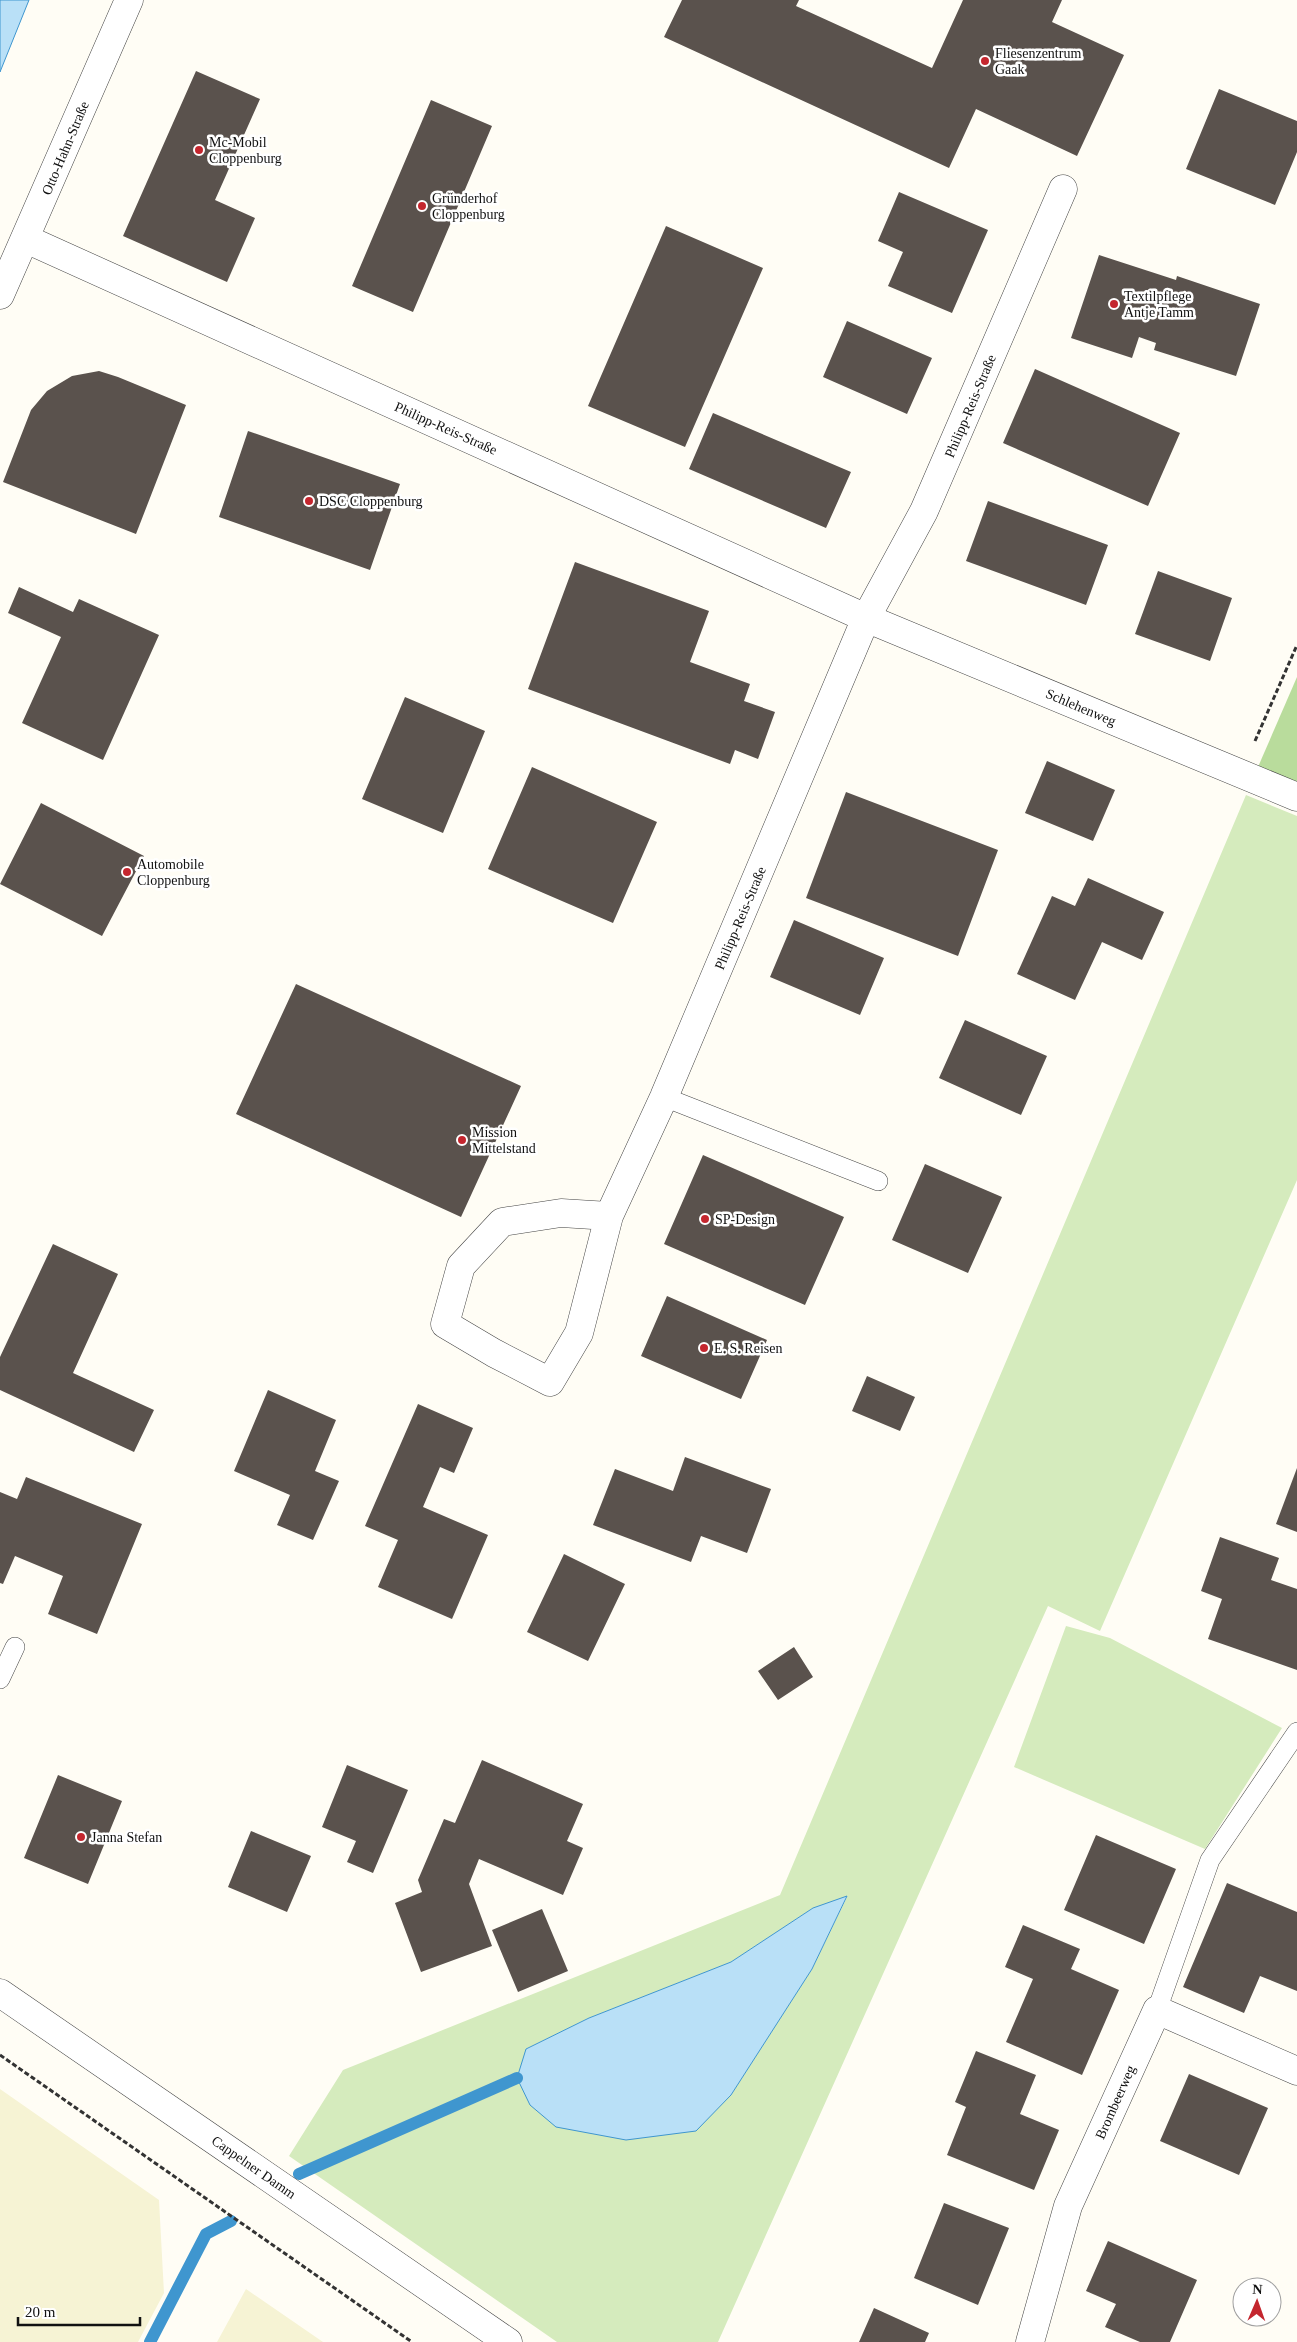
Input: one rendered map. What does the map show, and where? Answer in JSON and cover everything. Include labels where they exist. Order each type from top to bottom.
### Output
[{"type":"street","name":"Otto-Hahn-Straße","points":[[0,295],[129,0]]},
{"type":"street","name":"Philipp-Reis-Straße","points":[[609,1216],[561,1213],[502,1222],[461,1266],[445,1324],[494,1353],[550,1382],[579,1333],[609,1216],[664,1097],[866,618],[924,512],[1064,189]]},
{"type":"street","name":"Philipp-Reis-Straße","points":[[26,239],[866,618]]},
{"type":"street","name":"Schlehenweg","points":[[866,618],[1297,797]]},
{"type":"street","name":"Cappelner Damm","points":[[0,1993],[508,2342]]},
{"type":"street","points":[[1157,2010],[1297,2071]]},
{"type":"street","name":"Brombeerweg","points":[[1030,2342],[1068,2206],[1157,2010]]},
{"type":"lane","points":[[664,1097],[878,1181]]},
{"type":"lane","points":[[0,1679],[15,1647]]},
{"type":"lane","points":[[1157,2010],[1210,1860],[1297,1732]]},
{"type":"path","points":[[1241,774],[1297,645]]},
{"type":"path","points":[[0,2055],[412,2342]]},
{"type":"shaded area","points":[[0,2089],[159,2200],[164,2293],[138,2342],[0,2342]]},
{"type":"shaded area","points":[[246,2289],[323,2342],[217,2342]]},
{"type":"green space","points":[[1297,677],[1297,783],[1258,767]]},
{"type":"green space","points":[[1246,795],[1297,816],[1297,1180],[1100,1631],[1048,1606],[718,2342],[557,2342],[289,2156],[343,2070],[780,1895]],"holes":[[[847,1897],[812,1969],[731,2095],[526,2049],[589,2018],[731,1962],[813,1908]]]},
{"type":"green space","points":[[1066,1626],[1110,1638],[1282,1728],[1205,1849],[1014,1767]]},
{"type":"water","points":[[0,0],[29,0],[0,72]]},
{"type":"water","points":[[847,1896],[812,1969],[731,2095],[696,2131],[626,2140],[556,2127],[530,2105],[517,2078],[526,2049],[589,2018],[731,1962],[813,1908]]},
{"type":"building","points":[[682,0],[799,0],[796,6],[932,68],[963,0],[1062,0],[1052,22],[1124,55],[1077,156],[976,109],[949,168],[664,37]]},
{"type":"building","name":"Mc-Mobil Cloppenburg","points":[[196,71],[260,99],[215,200],[255,218],[227,282],[123,236]]},
{"type":"building","points":[[1219,89],[1297,121],[1297,152],[1275,205],[1186,169]]},
{"type":"building","name":"Gründerhof Cloppenburg","points":[[431,100],[492,126],[413,312],[352,286]]},
{"type":"building","points":[[899,192],[988,230],[952,313],[888,286],[903,252],[878,241]]},
{"type":"building","points":[[666,226],[763,268],[685,447],[588,406]]},
{"type":"building","points":[[1099,255],[1176,280],[1177,276],[1260,304],[1236,376],[1154,350],[1156,343],[1139,337],[1132,358],[1071,338]]},
{"type":"building","points":[[847,321],[932,358],[907,414],[823,377]]},
{"type":"building","points":[[1035,369],[1180,433],[1148,506],[1003,443]]},
{"type":"building","points":[[99,371],[186,405],[136,534],[3,482],[31,410],[47,391],[72,376]]},
{"type":"building","points":[[713,413],[851,472],[826,528],[689,469]]},
{"type":"building","name":"DSC Cloppenburg","points":[[248,431],[400,484],[370,570],[219,517]]},
{"type":"building","points":[[988,501],[1108,545],[1086,605],[966,561]]},
{"type":"building","points":[[575,562],[709,611],[690,662],[750,684],[744,701],[775,712],[758,759],[735,750],[730,764],[528,689]]},
{"type":"building","points":[[1158,571],[1232,598],[1210,661],[1135,634]]},
{"type":"building","points":[[19,587],[73,612],[79,599],[159,635],[103,760],[22,723],[61,637],[8,613]]},
{"type":"building","points":[[405,697],[485,731],[443,833],[362,799]]},
{"type":"building","points":[[1047,761],[1115,790],[1093,841],[1025,813]]},
{"type":"building","points":[[532,767],[657,822],[613,923],[488,869]]},
{"type":"building","points":[[846,792],[998,850],[958,956],[806,898]]},
{"type":"building","points":[[41,803],[144,856],[102,936],[0,884]]},
{"type":"building","points":[[1088,878],[1164,912],[1142,960],[1102,942],[1075,1000],[1017,974],[1052,896],[1075,906]]},
{"type":"building","points":[[794,920],[884,958],[860,1015],[770,977]]},
{"type":"building","points":[[296,984],[521,1086],[461,1217],[236,1114]]},
{"type":"building","points":[[965,1020],[1047,1056],[1021,1115],[939,1078]]},
{"type":"building","points":[[703,1155],[844,1217],[805,1305],[664,1244]]},
{"type":"building","points":[[925,1164],[1002,1197],[968,1273],[892,1240]]},
{"type":"building","points":[[53,1244],[118,1274],[73,1373],[154,1410],[134,1452],[0,1390],[0,1357]]},
{"type":"building","name":"E. S. Reisen","points":[[667,1296],[767,1340],[741,1399],[641,1356]]},
{"type":"building","points":[[867,1376],[915,1397],[900,1431],[852,1411]]},
{"type":"building","points":[[268,1390],[336,1420],[315,1471],[339,1481],[313,1540],[277,1525],[290,1495],[234,1471]]},
{"type":"building","points":[[418,1404],[473,1428],[454,1473],[440,1467],[423,1507],[488,1535],[452,1619],[378,1587],[398,1540],[365,1526]]},
{"type":"building","points":[[685,1457],[771,1489],[747,1553],[701,1536],[691,1562],[593,1525],[615,1469],[673,1491]]},
{"type":"building","points":[[1297,1468],[1297,1532],[1276,1524]]},
{"type":"building","points":[[26,1477],[142,1524],[97,1634],[48,1614],[63,1576],[15,1556],[3,1584],[0,1583],[0,1492],[17,1499]]},
{"type":"building","points":[[1220,1537],[1279,1558],[1271,1580],[1297,1589],[1297,1670],[1208,1639],[1222,1599],[1201,1591]]},
{"type":"building","points":[[564,1554],[625,1584],[588,1661],[527,1632]]},
{"type":"building","points":[[794,1647],[813,1677],[778,1700],[758,1671]]},
{"type":"building","points":[[482,1760],[583,1804],[567,1841],[583,1848],[563,1895],[479,1859],[469,1884],[492,1946],[421,1972],[395,1903],[422,1892],[418,1880],[444,1819],[455,1823]]},
{"type":"building","points":[[347,1765],[408,1790],[373,1873],[347,1862],[356,1841],[322,1827]]},
{"type":"building","points":[[58,1775],[122,1801],[88,1884],[24,1858]]},
{"type":"building","points":[[251,1831],[311,1856],[287,1912],[228,1887]]},
{"type":"building","points":[[1096,1835],[1176,1869],[1144,1944],[1064,1910]]},
{"type":"building","points":[[1227,1883],[1297,1912],[1297,1991],[1260,1976],[1244,2013],[1183,1987]]},
{"type":"building","points":[[542,1909],[568,1971],[518,1992],[492,1930]]},
{"type":"building","points":[[1023,1925],[1080,1949],[1071,1969],[1119,1990],[1082,2075],[1006,2042],[1033,1979],[1005,1967]]},
{"type":"building","points":[[976,2051],[1036,2075],[1020,2114],[1059,2130],[1034,2190],[947,2155],[966,2107],[955,2102]]},
{"type":"building","points":[[1189,2074],[1268,2108],[1239,2175],[1160,2141]]},
{"type":"building","points":[[944,2203],[1009,2228],[978,2305],[914,2278]]},
{"type":"building","points":[[1108,2241],[1197,2280],[1170,2342],[1140,2342],[1105,2327],[1116,2304],[1086,2291]]},
{"type":"building","points":[[874,2308],[929,2333],[925,2342],[859,2342]]},
{"type":"waterway","points":[[299,2174],[517,2078]]},
{"type":"waterway","points":[[150,2342],[206,2234],[231,2221]]},
{"type":"place","name":"Fliesenzentrum Gaak","points":[[985,61]]},
{"type":"place","name":"Mc-Mobil Cloppenburg","points":[[199,150]]},
{"type":"place","name":"Gründerhof Cloppenburg","points":[[422,206]]},
{"type":"place","name":"Textilpflege Antje Tamm","points":[[1114,304]]},
{"type":"place","name":"DSC Cloppenburg","points":[[309,501]]},
{"type":"place","name":"Automobile Cloppenburg","points":[[127,872]]},
{"type":"place","name":"Mission Mittelstand","points":[[462,1140]]},
{"type":"place","name":"SP-Design","points":[[705,1219]]},
{"type":"place","name":"E. S. Reisen","points":[[704,1348]]},
{"type":"place","name":"Janna Stefan","points":[[81,1837]]}]
